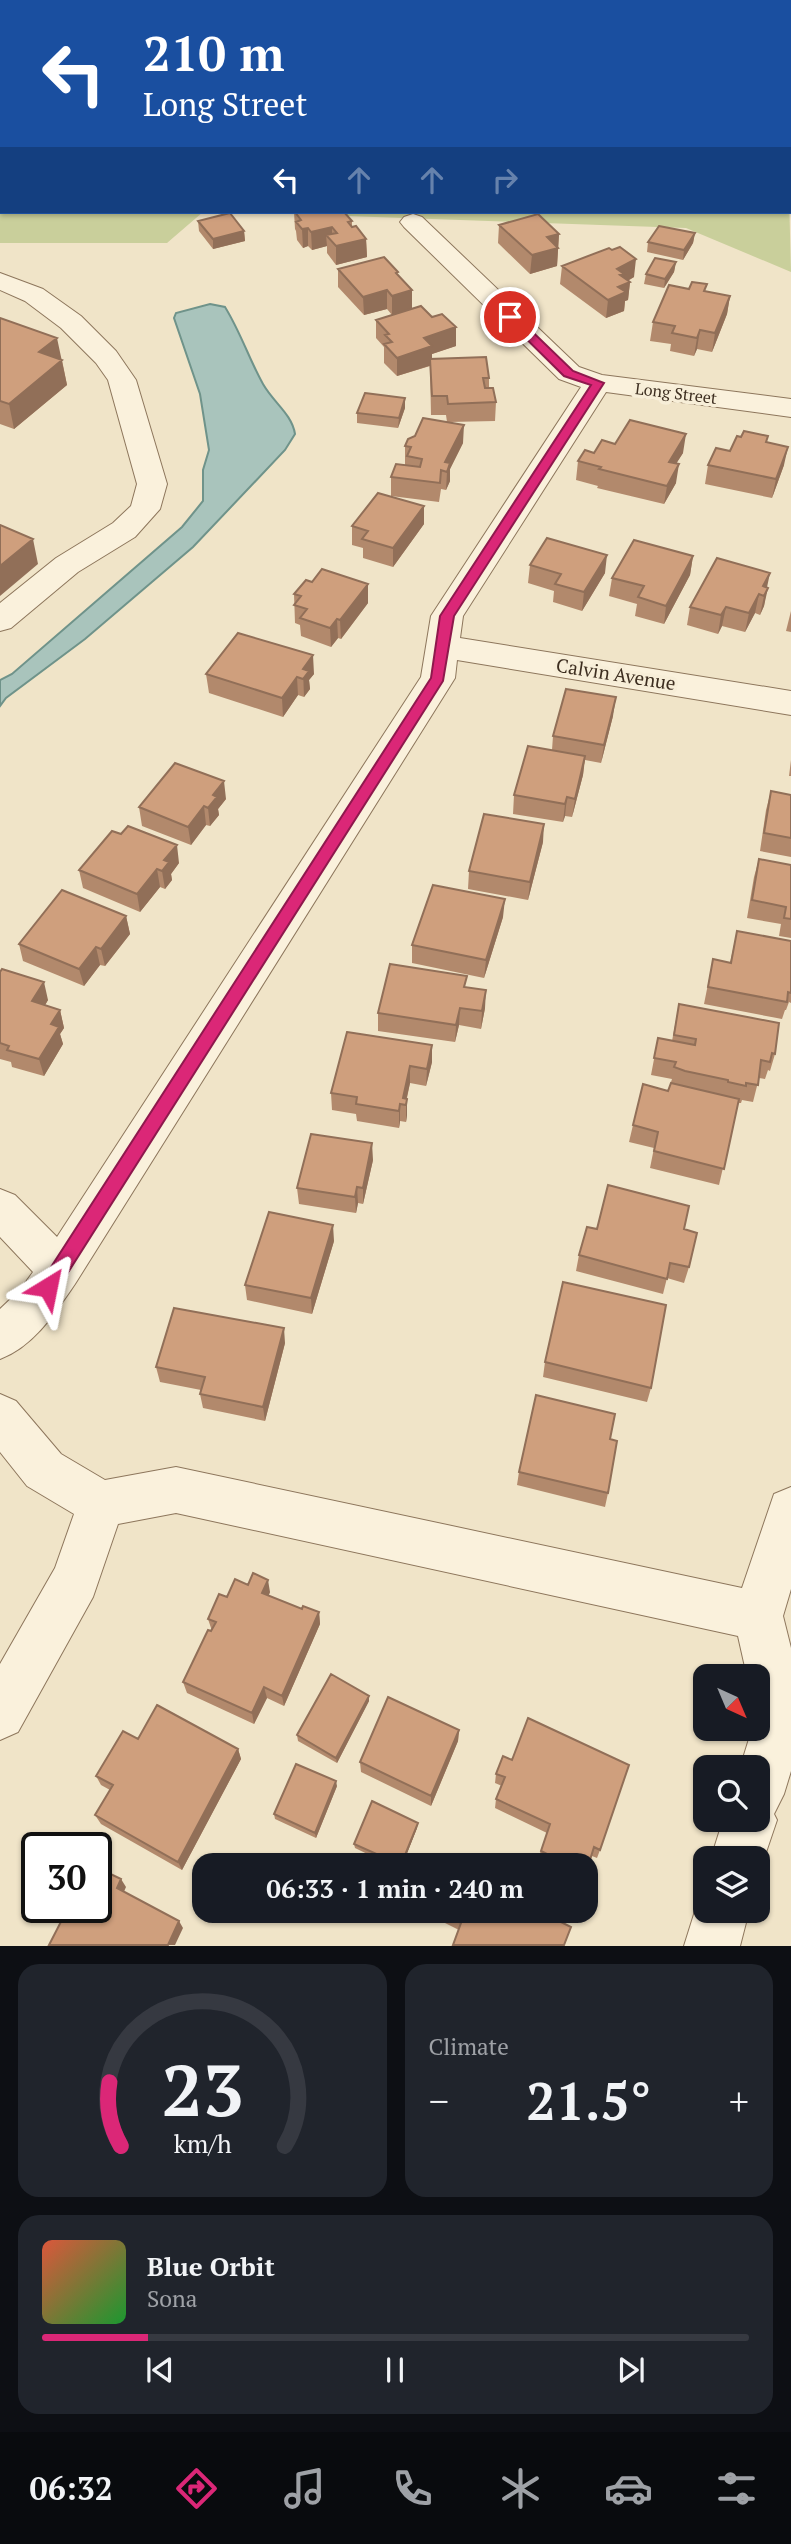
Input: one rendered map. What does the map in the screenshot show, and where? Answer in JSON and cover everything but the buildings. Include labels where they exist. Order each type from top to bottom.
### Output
[{"type":"street","name":"Long Street","points":[[413,222],[569,373],[598,383],[791,408]]},
{"type":"street","points":[[0,281],[34,295],[71,322],[106,357],[122,380],[152,484],[145,509],[124,530],[67,565],[0,620]]},
{"type":"street","points":[[0,1338],[36,1304],[60,1270],[438,678],[447,616],[598,383]]},
{"type":"street","name":"Calvin Avenue","points":[[441,646],[791,703]]},
{"type":"street","points":[[0,1208],[60,1270]]},
{"type":"street","points":[[0,1416],[44,1470],[101,1504],[176,1490],[758,1616]]},
{"type":"street","points":[[0,1714],[76,1580],[101,1504]]},
{"type":"street","points":[[770,1755],[782,1713],[758,1616],[791,1511]]},
{"type":"street","points":[[712,1945],[718,1923]]},
{"type":"green space","points":[[0,214],[201,214],[167,243],[0,243]]},
{"type":"green space","points":[[288,214],[789,214],[791,272],[686,228]]},
{"type":"water","points":[[210,304],[225,307],[263,384],[290,420],[295,434],[285,450],[193,547],[85,639],[6,698],[0,706],[0,680],[12,674],[182,527],[203,501],[203,470],[209,450],[200,394],[174,318],[176,313]]},
{"type":"route","points":[[48,1287],[438,678],[447,616],[598,383],[569,373],[510,317]]}]
